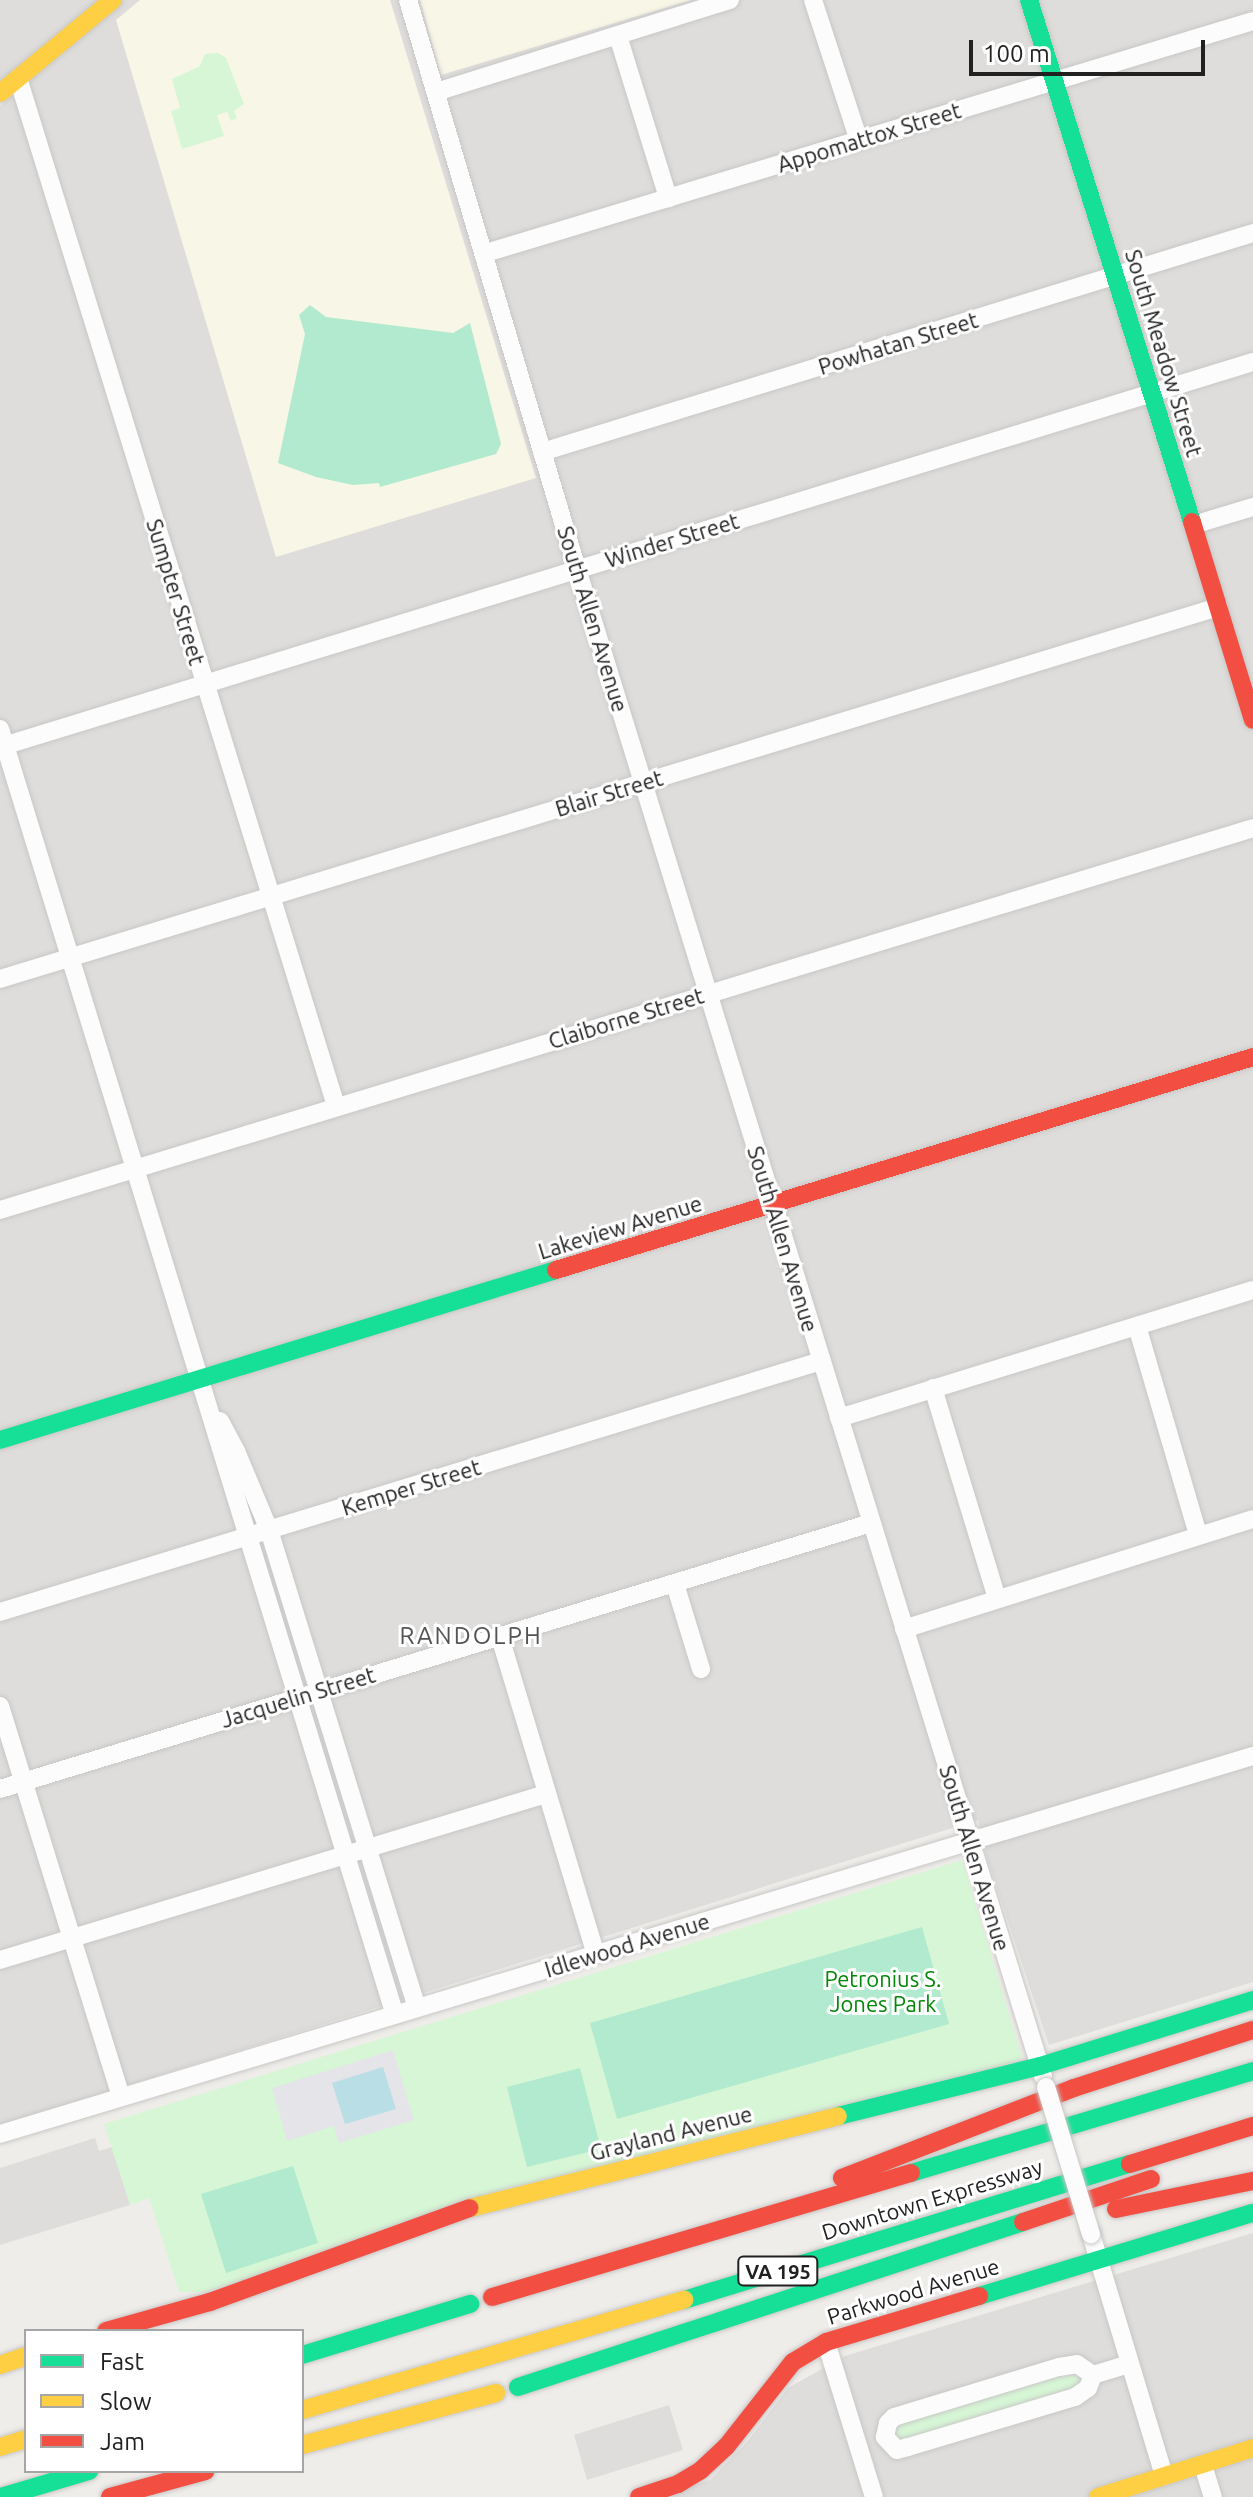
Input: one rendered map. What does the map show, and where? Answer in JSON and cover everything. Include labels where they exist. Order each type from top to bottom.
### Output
[{"type":"main road","points":[[0,93],[113,0]]},
{"type":"main road","name":"South Meadow Street","points":[[1029,0],[1253,720]]},
{"type":"main road","name":"Lakeview Avenue","points":[[0,1440],[204,1389],[772,1204],[1253,1057]]},
{"type":"main road","name":"Grayland Avenue","points":[[113,2329],[210,2302],[454,2212],[1040,2066],[1253,2000]]},
{"type":"main road","points":[[759,2218],[867,2166],[1074,2088],[1253,2030]]},
{"type":"main road","name":"Downtown Expressway","points":[[492,2297],[1253,2071]]},
{"type":"main road","name":"Downtown Expressway","points":[[304,2409],[685,2300],[1253,2126]]},
{"type":"main road","points":[[1224,2155],[1253,2145]]},
{"type":"main road","points":[[518,2387],[1165,2175]]},
{"type":"main road","points":[[900,2264],[1114,2210],[1253,2181]]},
{"type":"main road","name":"Parkwood Avenue","points":[[639,2497],[678,2484],[701,2470],[726,2447],[793,2362],[826,2342],[1253,2213]]},
{"type":"main road","points":[[304,2354],[470,2304]]},
{"type":"main road","points":[[0,2365],[24,2357]]},
{"type":"main road","points":[[304,2444],[496,2393]]},
{"type":"main road","points":[[0,2447],[24,2440]]},
{"type":"main road","points":[[1098,2497],[1253,2448]]},
{"type":"main road","points":[[1,2497],[82,2473]]},
{"type":"main road","points":[[110,2497],[199,2473]]},
{"type":"street","name":"South Allen Avenue","points":[[408,0],[486,253],[577,569],[1164,2476]]},
{"type":"street","points":[[436,92],[730,0]]},
{"type":"street","points":[[813,0],[859,141]]},
{"type":"street","name":"Appomattox Street","points":[[486,253],[1253,21]]},
{"type":"street","points":[[618,36],[668,198]]},
{"type":"street","name":"Sumpter Street","points":[[18,78],[336,1106]]},
{"type":"street","name":"Powhatan Street","points":[[542,452],[1253,233]]},
{"type":"street","name":"Winder Street","points":[[2,740],[203,684],[1253,362]]},
{"type":"street","points":[[1193,525],[1253,507]]},
{"type":"street","name":"Blair Street","points":[[0,979],[1218,607]]},
{"type":"street","points":[[2,740],[395,2015]]},
{"type":"street","name":"Claiborne Street","points":[[0,1210],[1253,828]]},
{"type":"street","points":[[839,1418],[1253,1290]]},
{"type":"street","points":[[1137,1326],[1198,1535]]},
{"type":"street","name":"Kemper Street","points":[[0,1612],[821,1361]]},
{"type":"street","points":[[933,1388],[997,1599]]},
{"type":"street","points":[[204,1389],[236,1451],[269,1530],[417,2008]]},
{"type":"street","points":[[904,1629],[1253,1519]]},
{"type":"street","name":"Jacquelin Street","points":[[0,1789],[871,1523]]},
{"type":"street","points":[[675,1584],[701,1669]]},
{"type":"street","points":[[500,1637],[596,1954]]},
{"type":"street","points":[[0,1706],[121,2097]]},
{"type":"street","name":"Idlewood Avenue","points":[[0,2134],[1253,1756]]},
{"type":"street","points":[[0,1960],[546,1794]]},
{"type":"street","points":[[826,2342],[874,2497]]},
{"type":"street","points":[[885,2437],[888,2423],[894,2417],[1059,2367],[1077,2364],[1093,2375]]},
{"type":"street","points":[[1093,2375],[1129,2364]]},
{"type":"street","points":[[885,2437],[897,2450],[924,2443],[1075,2397],[1088,2388],[1093,2375]]},
{"type":"street","points":[[857,2446],[885,2437]]},
{"type":"street","points":[[1203,2465],[1213,2497]]},
{"type":"shaded area","points":[[0,0],[1253,0],[1253,1982],[1049,2045],[985,1852],[978,1820],[0,2125],[0,106],[8,99],[0,85]]},
{"type":"shaded area","points":[[140,0],[390,0],[536,478],[276,557],[116,20]]},
{"type":"shaded area","points":[[420,0],[691,0],[441,75]]},
{"type":"shaded area","points":[[393,2050],[414,2120],[339,2143],[334,2126],[287,2141],[272,2088]]},
{"type":"shaded area","points":[[95,2138],[99,2151],[112,2147],[130,2205],[0,2245],[0,2168]]},
{"type":"shaded area","points":[[1253,2233],[1253,2497],[656,2497],[710,2480],[747,2442],[788,2388],[845,2356]]},
{"type":"shaded area","points":[[669,2405],[683,2450],[587,2480],[574,2435]]},
{"type":"green space","points":[[218,53],[226,58],[244,104],[234,111],[237,118],[231,121],[227,112],[217,115],[224,136],[182,149],[171,111],[180,108],[172,79],[200,66],[205,54]]},
{"type":"green space","points":[[310,305],[326,317],[453,333],[470,323],[501,444],[496,454],[380,487],[379,483],[353,485],[316,477],[278,463],[305,334],[299,315]]},
{"type":"green space","name":"Petronius S. Jones Park","points":[[962,1860],[1022,2057],[1017,2062],[203,2292],[179,2292],[149,2198],[130,2205],[104,2124]]},
{"type":"green space","points":[[922,1927],[949,2024],[617,2119],[590,2023]]},
{"type":"green space","points":[[580,2068],[601,2149],[527,2167],[507,2087]]},
{"type":"green space","points":[[293,2166],[318,2243],[226,2273],[201,2194]]},
{"type":"green space","points":[[1067,2370],[1082,2376],[1081,2386],[903,2442],[893,2436],[894,2426]]},
{"type":"water","points":[[383,2067],[396,2109],[345,2124],[332,2083]]},
{"type":"traffic: fast","points":[[1029,0],[1192,522]]},
{"type":"traffic: fast","points":[[0,1440],[556,1270]]},
{"type":"traffic: fast","points":[[838,2116],[1040,2066],[1253,2000]]},
{"type":"traffic: fast","points":[[911,2173],[1253,2071]]},
{"type":"traffic: fast","points":[[684,2300],[1130,2164]]},
{"type":"traffic: fast","points":[[979,2296],[1253,2213]]},
{"type":"traffic: fast","points":[[518,2387],[1023,2222]]},
{"type":"traffic: fast","points":[[304,2354],[470,2304]]},
{"type":"traffic: fast","points":[[1,2497],[82,2473]]},
{"type":"traffic: slow","points":[[0,93],[113,0]]},
{"type":"traffic: slow","points":[[470,2208],[838,2116]]},
{"type":"traffic: slow","points":[[304,2409],[684,2300]]},
{"type":"traffic: slow","points":[[0,2365],[24,2357]]},
{"type":"traffic: slow","points":[[304,2444],[496,2393]]},
{"type":"traffic: slow","points":[[0,2447],[24,2440]]},
{"type":"traffic: slow","points":[[1098,2497],[1253,2448]]},
{"type":"traffic: jam","points":[[1192,522],[1253,720]]},
{"type":"traffic: jam","points":[[556,1270],[1253,1057]]},
{"type":"traffic: jam","points":[[842,2178],[1074,2088],[1253,2030]]},
{"type":"traffic: jam","points":[[1130,2164],[1253,2126]]},
{"type":"traffic: jam","points":[[492,2297],[911,2173]]},
{"type":"traffic: jam","points":[[1023,2222],[1151,2179]]},
{"type":"traffic: jam","points":[[1116,2209],[1253,2181]]},
{"type":"traffic: jam","points":[[113,2329],[210,2302],[470,2208]]},
{"type":"traffic: jam","points":[[639,2497],[678,2484],[701,2470],[726,2447],[793,2362],[826,2342],[979,2296]]},
{"type":"traffic: jam","points":[[110,2497],[199,2473]]},
{"type":"district","name":"RANDOLPH","points":[[471,1636]]}]
